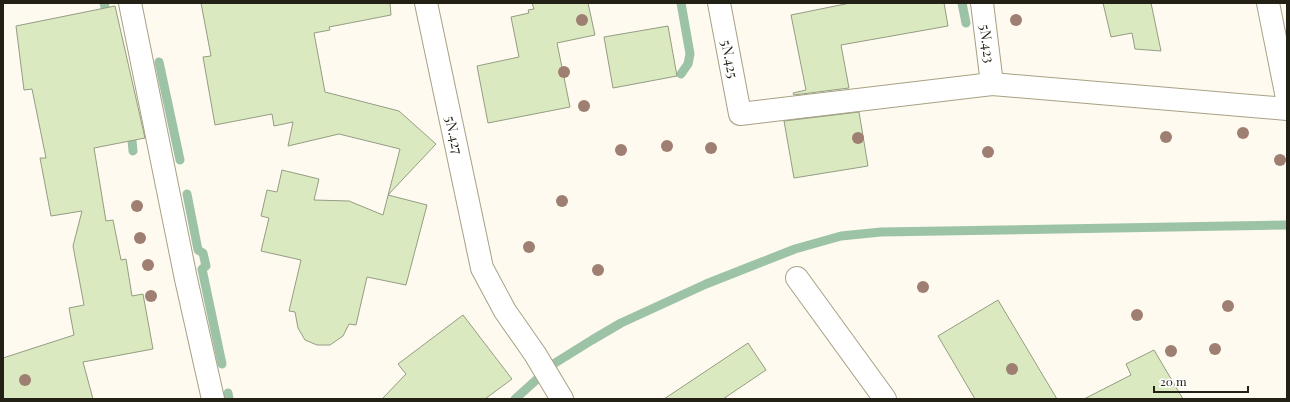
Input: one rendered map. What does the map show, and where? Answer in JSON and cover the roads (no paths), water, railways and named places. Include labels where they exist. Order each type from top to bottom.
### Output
[{"type":"street","points":[[130,3],[186,279],[214,399]]},
{"type":"street","name":"5N.427","points":[[426,3],[482,268],[505,311],[535,354],[560,396]]},
{"type":"street","name":"5N.425","points":[[719,3],[740,114],[992,84]]},
{"type":"street","name":"5N.423","points":[[982,3],[992,84]]},
{"type":"street","points":[[1268,3],[1287,98]]},
{"type":"street","points":[[992,84],[1287,109]]},
{"type":"street","points":[[797,278],[885,399]]},
{"type":"waterway","points":[[104,3],[108,19]]},
{"type":"waterway","points":[[681,3],[690,54],[688,64],[681,74]]},
{"type":"waterway","points":[[962,3],[966,23]]},
{"type":"waterway","points":[[159,62],[180,160]]},
{"type":"waterway","points":[[131,130],[133,151]]},
{"type":"waterway","points":[[187,194],[198,250],[203,253],[206,266],[202,269],[222,364]]},
{"type":"waterway","points":[[515,399],[555,363],[621,323],[706,284],[795,249],[841,236],[881,232],[1287,225]]},
{"type":"waterway","points":[[228,393],[229,399]]}]
